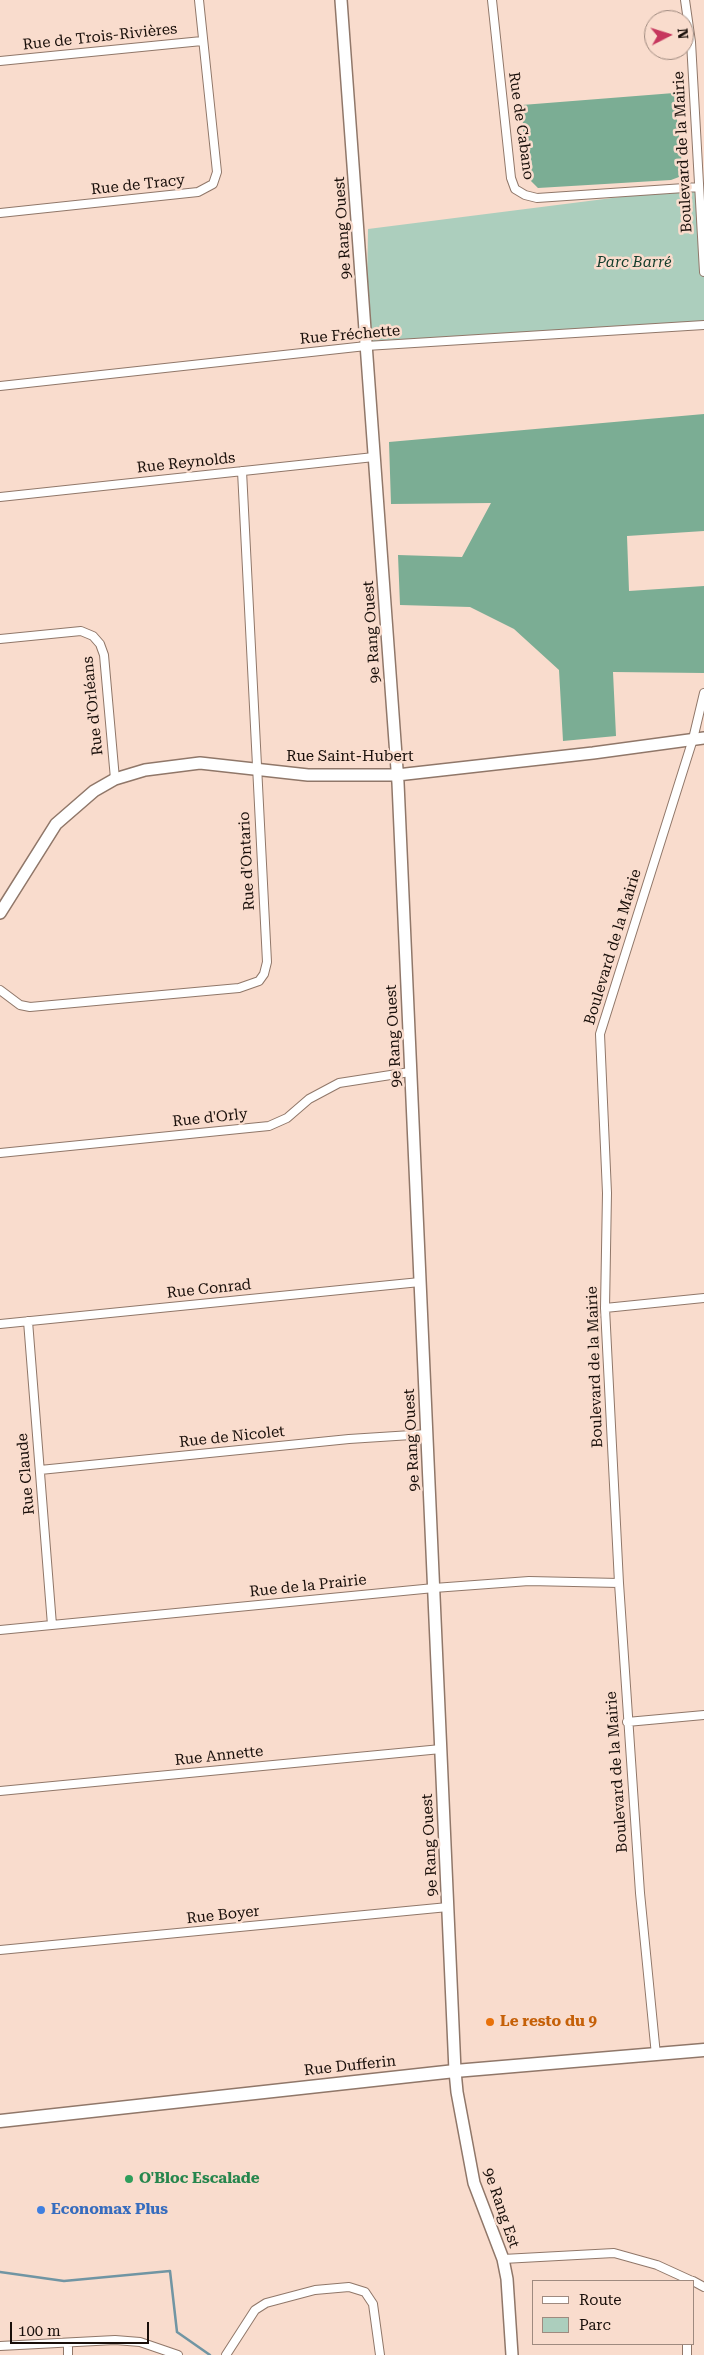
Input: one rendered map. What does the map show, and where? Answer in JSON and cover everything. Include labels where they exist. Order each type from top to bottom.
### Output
[{"type":"main road","name":"Rue Dufferin","points":[[0,2121],[455,2071],[704,2050]]},
{"type":"street","name":"Rue de Tracy","points":[[0,213],[198,192],[213,184],[217,172],[202,41],[200,0]]},
{"type":"street","name":"9e Rang Ouest","points":[[342,0],[397,775],[455,2071]]},
{"type":"street","name":"Rue de Cabano","points":[[492,0],[511,178],[516,189],[525,195],[536,198],[699,187]]},
{"type":"street","name":"Boulevard de la Mairie","points":[[684,0],[691,42],[704,272]]},
{"type":"street","name":"Rue de Trois-Rivières","points":[[0,60],[202,41]]},
{"type":"street","name":"Rue Fréchette","points":[[0,386],[366,346],[704,325]]},
{"type":"street","name":"Rue Reynolds","points":[[0,497],[374,457]]},
{"type":"street","name":"Rue d'Ontario","points":[[0,990],[20,1005],[30,1007],[239,988],[259,981],[264,974],[266,962],[242,471]]},
{"type":"street","name":"Rue d'Orléans","points":[[0,639],[81,631],[93,636],[100,644],[104,655],[115,779]]},
{"type":"street","name":"Boulevard de la Mairie","points":[[656,2055],[640,1893],[619,1583],[605,1308],[607,1193],[600,1034],[698,738],[704,693]]},
{"type":"street","name":"Rue Saint-Hubert","points":[[0,912],[56,824],[94,791],[115,779],[145,770],[200,763],[308,775],[397,775],[593,754],[698,738]]},
{"type":"street","name":"Rue d'Orly","points":[[0,1153],[269,1126],[287,1118],[309,1099],[339,1083],[410,1072]]},
{"type":"street","name":"Rue Conrad","points":[[0,1324],[420,1282]]},
{"type":"street","points":[[605,1308],[704,1298]]},
{"type":"street","name":"Rue Claude","points":[[28,1321],[52,1625]]},
{"type":"street","name":"Rue de Nicolet","points":[[40,1470],[349,1439],[427,1434]]},
{"type":"street","name":"Rue de la Prairie","points":[[0,1630],[434,1588],[529,1581],[619,1583]]},
{"type":"street","points":[[627,1722],[704,1715]]},
{"type":"street","name":"Rue Annette","points":[[0,1791],[441,1749]]},
{"type":"street","name":"Rue Boyer","points":[[0,1950],[448,1907]]},
{"type":"street","name":"9e Rang Est","points":[[455,2071],[458,2102],[474,2183],[503,2260],[507,2279],[512,2355]]},
{"type":"street","points":[[503,2260],[614,2253],[657,2265],[683,2279]]},
{"type":"street","points":[[226,2355],[256,2310],[266,2303],[315,2290],[349,2287],[365,2292],[373,2304],[380,2355]]},
{"type":"street","points":[[0,2346],[140,2342],[178,2355]]},
{"type":"street","points":[[68,2343],[68,2355]]},
{"type":"green space","points":[[674,93],[683,173],[679,177],[671,180],[538,188],[525,175],[522,105]]},
{"type":"green space","name":"Parc Barré","points":[[699,187],[704,272],[704,325],[366,346],[368,229]]},
{"type":"green space","points":[[704,414],[704,531],[627,536],[629,591],[704,586],[704,673],[613,672],[616,736],[563,741],[559,670],[514,629],[470,607],[400,605],[398,555],[462,557],[491,503],[391,504],[389,442]]},
{"type":"waterway","points":[[0,2272],[64,2281],[170,2271],[177,2332],[210,2355]]},
{"type":"place","name":"Le resto du 9","points":[[490,2022]]},
{"type":"place","name":"O'Bloc Escalade","points":[[129,2179]]},
{"type":"place","name":"Economax Plus","points":[[41,2210]]}]
